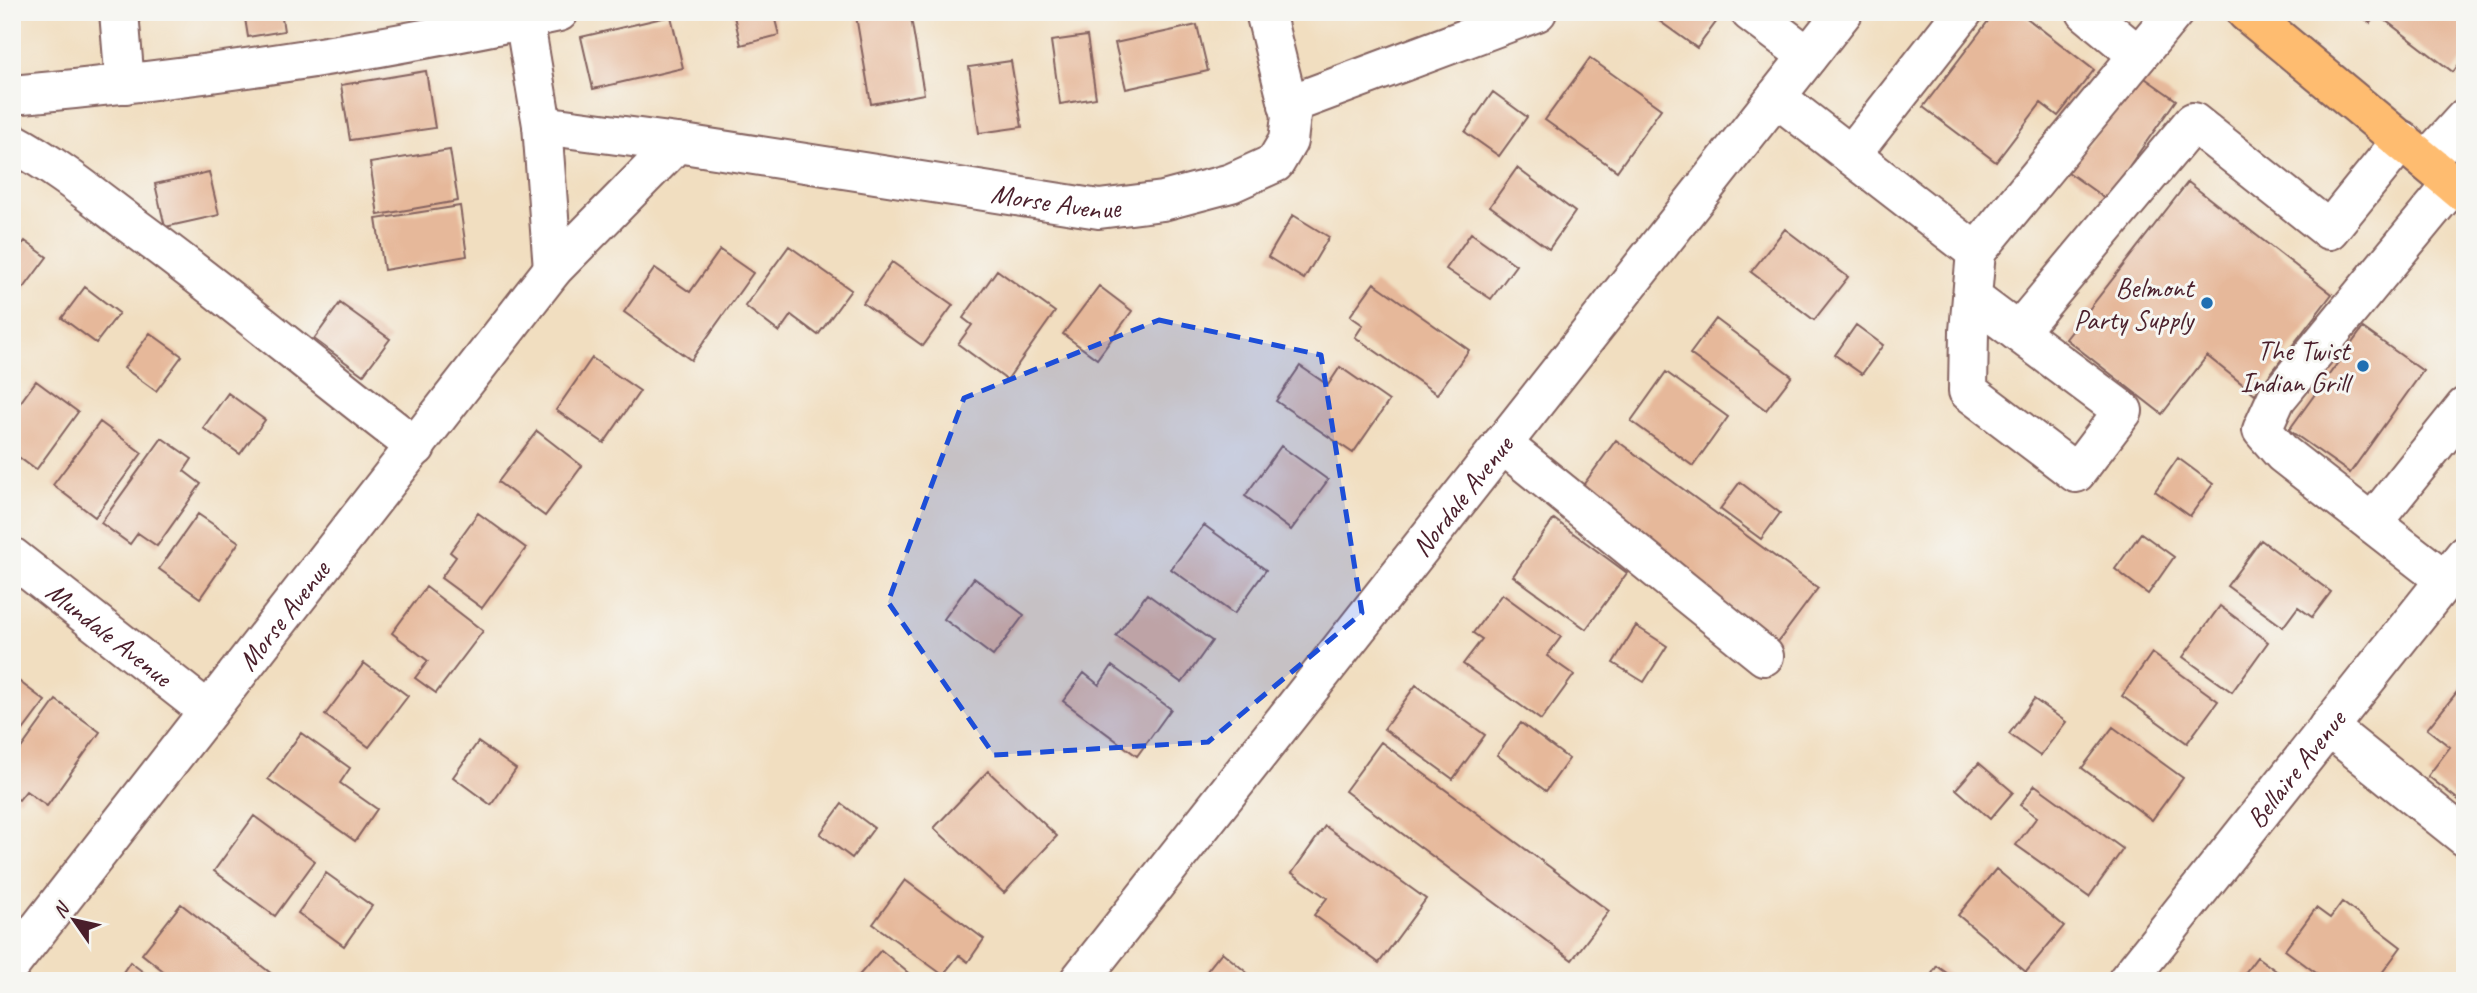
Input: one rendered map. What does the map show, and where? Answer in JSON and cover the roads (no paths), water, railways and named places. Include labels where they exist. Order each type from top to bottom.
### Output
[{"type":"main road","points":[[2246,12],[2437,170]]},
{"type":"street","points":[[119,12],[125,84]]},
{"type":"street","name":"Morse Avenue","points":[[542,125],[677,143],[1099,209],[1175,198],[1231,183],[1275,163],[1288,141],[1291,117],[1265,12]]},
{"type":"street","points":[[1288,105],[1537,12]]},
{"type":"street","points":[[1751,12],[1808,56]]},
{"type":"street","name":"Nordale Avenue","points":[[1079,981],[1843,12]]},
{"type":"street","points":[[1851,155],[1963,12]]},
{"type":"street","points":[[2086,12],[2138,55]]},
{"type":"street","points":[[1972,298],[2123,411],[2076,473],[1968,391],[1972,298],[1976,252],[2174,12]]},
{"type":"street","points":[[416,447],[301,359],[169,252],[25,149],[36,127],[30,93],[125,84],[383,47],[536,15],[553,269]]},
{"type":"street","points":[[1776,97],[1976,252]]},
{"type":"street","points":[[2455,568],[2372,523],[2283,454],[2262,430],[2276,398],[2437,170],[2465,118]]},
{"type":"street","points":[[2018,332],[2193,122],[2329,230],[2437,170]]},
{"type":"street","name":"Morse Avenue","points":[[12,962],[553,269],[677,143]]},
{"type":"street","points":[[2372,523],[2465,407]]},
{"type":"street","points":[[1502,444],[1764,656]]},
{"type":"street","name":"Mundale Avenue","points":[[12,557],[208,710]]},
{"type":"street","name":"Bellaire Avenue","points":[[2127,981],[2455,568]]},
{"type":"street","points":[[2328,727],[2465,837]]},
{"type":"place","name":"Belmont Party Supply","points":[[2207,303]]},
{"type":"place","name":"The Twist Indian Grill","points":[[2363,366]]}]
